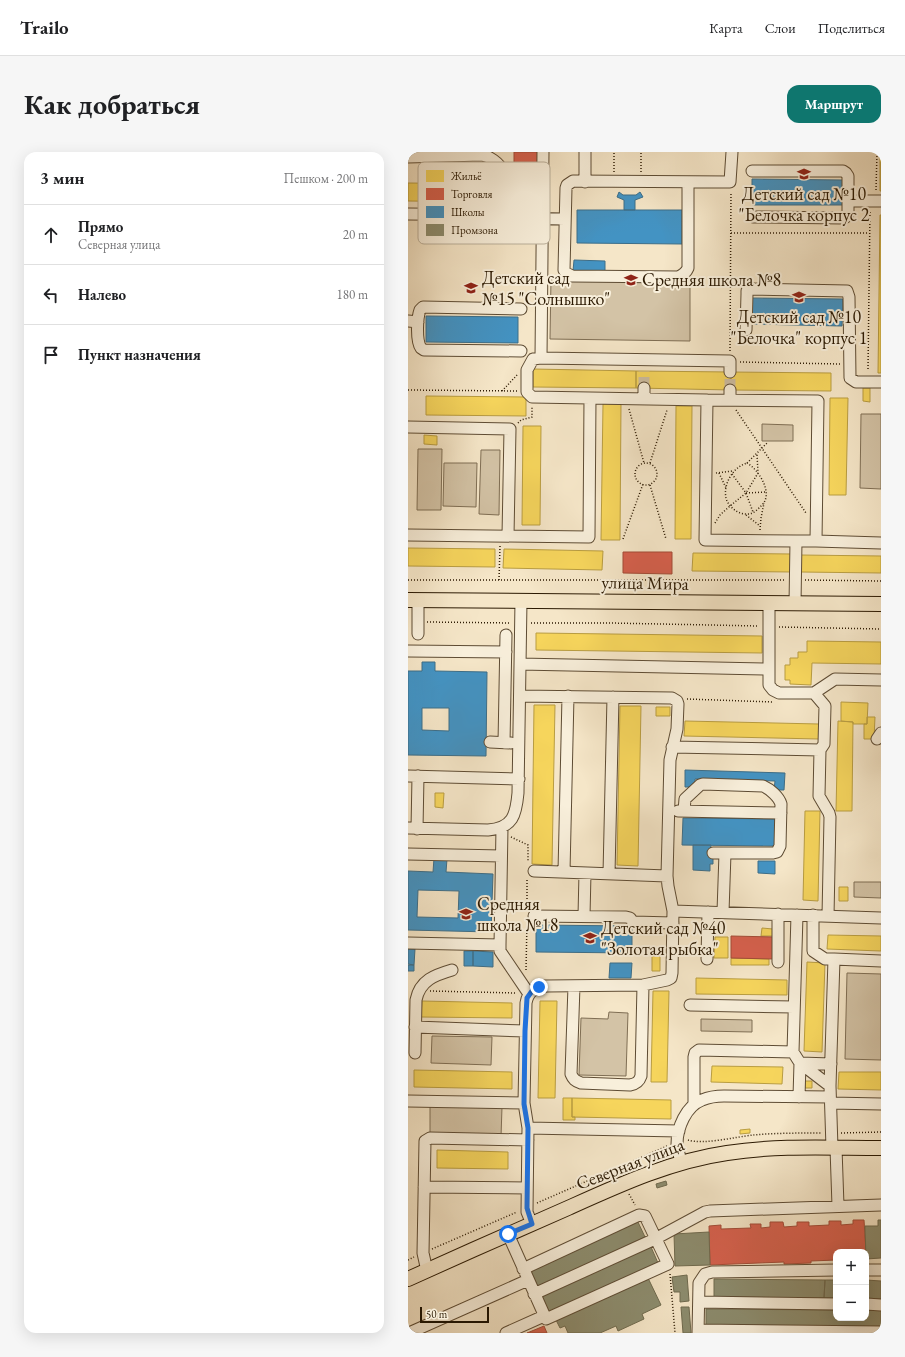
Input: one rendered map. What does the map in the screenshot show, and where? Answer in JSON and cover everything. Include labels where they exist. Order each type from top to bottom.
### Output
[{"type":"main road","name":"улица Мира","points":[[413,600],[881,604]]},
{"type":"main road","name":"Северная улица","points":[[408,1279],[624,1183],[681,1163],[741,1151],[792,1148],[881,1148]]},
{"type":"lane","points":[[543,152],[543,162]]},
{"type":"lane","points":[[585,152],[585,182]]},
{"type":"lane","points":[[688,182],[688,268],[682,276],[572,276],[564,270],[567,185],[573,181],[730,182],[732,152]]},
{"type":"lane","points":[[408,157],[482,153],[495,162]]},
{"type":"lane","points":[[752,171],[843,171],[848,176],[848,214],[846,217],[753,217]]},
{"type":"lane","points":[[848,201],[881,201]]},
{"type":"lane","points":[[408,214],[418,214]]},
{"type":"lane","points":[[550,218],[565,219]]},
{"type":"lane","points":[[541,358],[542,244]]},
{"type":"lane","points":[[746,330],[747,294],[749,290],[760,289],[847,292],[849,297],[850,378],[856,382],[881,382]]},
{"type":"lane","points":[[521,309],[423,307],[413,322],[418,342],[424,350],[521,351]]},
{"type":"lane","points":[[730,366],[645,366],[541,358],[533,359],[528,368],[529,394],[590,398],[644,394],[707,400],[730,395],[818,402],[816,542]]},
{"type":"lane","points":[[408,534],[504,538],[589,537],[590,398]]},
{"type":"lane","points":[[707,400],[705,540],[881,543]]},
{"type":"lane","points":[[408,427],[510,429],[504,538]]},
{"type":"lane","points":[[795,604],[796,541]]},
{"type":"lane","points":[[413,600],[418,622],[418,634]]},
{"type":"lane","points":[[518,779],[413,776],[413,828],[488,830],[506,825],[511,820],[516,810],[518,779],[519,744],[521,601]]},
{"type":"lane","points":[[769,604],[768,669],[769,685],[773,690],[779,693],[814,693],[835,679],[881,680]]},
{"type":"lane","points":[[504,743],[506,635]]},
{"type":"lane","points":[[408,651],[506,652]]},
{"type":"lane","points":[[520,664],[768,669]]},
{"type":"lane","points":[[814,693],[825,706],[824,744],[820,750],[819,796],[829,812],[830,817],[828,916]]},
{"type":"lane","points":[[520,696],[672,698],[677,701],[678,704],[678,723],[670,760],[667,876],[673,911],[671,978],[643,985],[546,986],[539,987],[529,994],[526,1003],[524,1104],[528,1128],[527,1212],[532,1224]]},
{"type":"lane","points":[[564,872],[568,696]]},
{"type":"lane","points":[[609,874],[612,697]]},
{"type":"lane","points":[[490,742],[519,744]]},
{"type":"lane","points":[[672,747],[820,750]]},
{"type":"lane","points":[[684,811],[686,799],[700,785],[703,784],[763,786],[780,801],[780,846],[777,852],[714,853]]},
{"type":"lane","points":[[669,810],[781,813]]},
{"type":"lane","points":[[502,827],[500,951],[529,994]]},
{"type":"lane","points":[[723,912],[725,853]]},
{"type":"lane","points":[[408,854],[501,856]]},
{"type":"lane","points":[[534,871],[667,876]]},
{"type":"lane","points":[[584,916],[585,873]]},
{"type":"lane","points":[[673,911],[881,918]]},
{"type":"lane","points":[[707,959],[708,912]]},
{"type":"lane","points":[[778,914],[778,962]]},
{"type":"lane","points":[[796,915],[793,1052],[800,1063],[830,1086]]},
{"type":"lane","points":[[813,951],[814,915]]},
{"type":"lane","points":[[534,916],[626,917],[630,918],[633,922],[673,923]]},
{"type":"lane","points":[[408,943],[500,946]]},
{"type":"lane","points":[[796,951],[813,951],[826,959],[881,961]]},
{"type":"lane","points":[[834,959],[830,1100],[838,1206]]},
{"type":"lane","points":[[416,1053],[416,1000],[421,987],[434,975],[452,970]]},
{"type":"lane","points":[[574,986],[571,1074],[573,1078],[576,1082],[581,1083],[630,1085],[635,1084],[641,1076],[643,985]]},
{"type":"lane","points":[[690,1005],[794,1007]]},
{"type":"lane","points":[[416,1027],[525,1031]]},
{"type":"lane","points":[[694,1104],[694,1057],[695,1053],[699,1050],[793,1052]]},
{"type":"lane","points":[[800,1063],[831,1064]]},
{"type":"lane","points":[[799,1097],[800,1063]]},
{"type":"lane","points":[[681,1163],[678,1147],[679,1131],[682,1120],[694,1104],[708,1098],[724,1096],[799,1097],[881,1104]]},
{"type":"lane","points":[[408,1101],[524,1104]]},
{"type":"lane","points":[[528,1128],[679,1131]]},
{"type":"lane","points":[[427,1271],[423,1253],[425,1143],[428,1139],[528,1140]]},
{"type":"lane","points":[[424,1187],[527,1188]]},
{"type":"lane","points":[[534,1294],[656,1238],[704,1212],[881,1205]]},
{"type":"lane","points":[[508,1234],[523,1269],[534,1294],[546,1319],[668,1264],[645,1216],[639,1215],[523,1269]]},
{"type":"lane","points":[[833,1270],[712,1272],[705,1274],[699,1283],[698,1332],[881,1332]]},
{"type":"lane","points":[[869,1270],[881,1270]]},
{"type":"lane","points":[[409,1333],[528,1280]]},
{"type":"lane","points":[[699,1302],[833,1304]]},
{"type":"lane","points":[[869,1304],[881,1305]]},
{"type":"lane","points":[[506,1333],[544,1316]]},
{"type":"path","points":[[614,152],[614,182]]},
{"type":"path","points":[[641,152],[641,182]]},
{"type":"path","points":[[730,182],[730,366],[844,364]]},
{"type":"path","points":[[731,233],[869,233],[868,369]]},
{"type":"path","points":[[502,391],[517,374]]},
{"type":"path","points":[[408,390],[502,391],[529,394],[532,417],[521,420],[510,429]]},
{"type":"path","points":[[730,395],[762,449],[817,529]]},
{"type":"path","points":[[628,405],[644,463]]},
{"type":"path","points":[[650,463],[668,406]]},
{"type":"path","points":[[764,502],[753,512],[747,515],[736,511],[730,506],[726,497],[726,488],[732,473],[757,454],[767,443]]},
{"type":"path","points":[[757,454],[758,473],[766,492],[760,526],[760,540]]},
{"type":"path","points":[[644,463],[650,463],[655,467],[657,474],[655,480],[650,484],[643,484],[637,480],[635,473],[638,466],[644,463]]},
{"type":"path","points":[[746,463],[758,473]]},
{"type":"path","points":[[706,473],[727,473],[734,471]]},
{"type":"path","points":[[718,473],[726,488]]},
{"type":"path","points":[[732,473],[746,493],[753,512]]},
{"type":"path","points":[[705,540],[720,516],[746,493],[758,473]]},
{"type":"path","points":[[623,539],[643,484]]},
{"type":"path","points":[[650,484],[666,539]]},
{"type":"path","points":[[746,493],[766,492]]},
{"type":"path","points":[[742,513],[760,526]]},
{"type":"path","points":[[499,580],[504,538]]},
{"type":"path","points":[[408,580],[881,581]]},
{"type":"path","points":[[418,622],[611,623],[881,629]]},
{"type":"path","points":[[672,698],[776,702]]},
{"type":"path","points":[[668,1264],[675,1333]]},
{"type":"shaded area","points":[[551,278],[690,279],[690,341],[550,339]]},
{"type":"shaded area","points":[[861,414],[881,414],[881,489],[860,488]]},
{"type":"shaded area","points":[[762,424],[793,425],[793,441],[762,441]]},
{"type":"shaded area","points":[[418,449],[442,449],[441,510],[417,510]]},
{"type":"shaded area","points":[[481,450],[500,450],[499,515],[479,514]]},
{"type":"shaded area","points":[[444,463],[477,463],[476,507],[443,506]]},
{"type":"shaded area","points":[[854,882],[881,882],[881,898],[854,897]]},
{"type":"shaded area","points":[[847,973],[881,974],[881,1060],[845,1059]]},
{"type":"shaded area","points":[[609,1012],[628,1013],[626,1076],[579,1075],[581,1018],[608,1019]]},
{"type":"shaded area","points":[[701,1019],[752,1020],[752,1032],[701,1031]]},
{"type":"shaded area","points":[[432,1036],[492,1037],[491,1065],[431,1063]]},
{"type":"shaded area","points":[[430,1105],[502,1107],[501,1137],[430,1135]]},
{"type":"building: Жильё","points":[[881,152],[881,191],[880,191]]},
{"type":"building: Жильё","points":[[408,183],[418,183],[418,201],[408,201]]},
{"type":"building: Жильё","points":[[880,215],[881,373],[878,373]]},
{"type":"building: Жильё","points":[[533,369],[636,371],[636,388],[533,387]]},
{"type":"building: Жильё","points":[[636,371],[731,372],[731,390],[636,388]]},
{"type":"building: Жильё","points":[[731,372],[831,373],[831,391],[731,390]]},
{"type":"building: Жильё","points":[[863,388],[870,388],[870,402],[863,401]]},
{"type":"building: Жильё","points":[[426,396],[526,397],[526,416],[426,415]]},
{"type":"building: Жильё","points":[[830,398],[848,398],[846,495],[829,495]]},
{"type":"building: Жильё","points":[[603,404],[621,404],[620,540],[601,540]]},
{"type":"building: Жильё","points":[[676,406],[692,406],[691,539],[675,539]]},
{"type":"building: Жильё","points":[[523,426],[541,426],[540,525],[522,525]]},
{"type":"building: Жильё","points":[[424,435],[437,436],[437,445],[424,444]]},
{"type":"building: Жильё","points":[[408,548],[495,549],[495,567],[408,566]]},
{"type":"building: Жильё","points":[[504,549],[603,551],[602,570],[503,568]]},
{"type":"building: Жильё","points":[[693,553],[793,554],[792,572],[692,571]]},
{"type":"building: Жильё","points":[[801,555],[881,556],[881,573],[801,572]]},
{"type":"building: Жильё","points":[[536,633],[762,636],[762,653],[536,650]]},
{"type":"building: Жильё","points":[[807,641],[881,642],[881,664],[812,663],[811,685],[790,684],[790,680],[785,680],[785,665],[790,665],[790,658],[798,658],[798,652],[807,652]]},
{"type":"building: Жильё","points":[[841,702],[868,703],[867,724],[853,724],[853,722],[841,721]]},
{"type":"building: Жильё","points":[[534,705],[555,705],[552,865],[532,864]]},
{"type":"building: Жильё","points":[[620,706],[641,706],[638,866],[617,865]]},
{"type":"building: Жильё","points":[[656,707],[670,707],[670,716],[656,716]]},
{"type":"building: Жильё","points":[[867,717],[875,717],[874,739],[864,739],[864,724],[867,724]]},
{"type":"building: Жильё","points":[[685,721],[819,724],[819,739],[684,736]]},
{"type":"building: Жильё","points":[[838,721],[853,722],[852,811],[836,811]]},
{"type":"building: Жильё","points":[[435,793],[444,793],[443,808],[435,807]]},
{"type":"building: Жильё","points":[[805,811],[820,811],[818,901],[803,900]]},
{"type":"building: Жильё","points":[[839,887],[848,887],[848,901],[839,901]]},
{"type":"building: Жильё","points":[[762,928],[773,929],[773,936],[761,936]]},
{"type":"building: Жильё","points":[[828,935],[881,936],[881,951],[827,949]]},
{"type":"building: Жильё","points":[[715,937],[728,937],[728,958],[714,958]]},
{"type":"building: Жильё","points":[[652,956],[660,956],[660,971],[652,971]]},
{"type":"building: Жильё","points":[[731,958],[769,959],[769,965],[731,965]]},
{"type":"building: Жильё","points":[[807,962],[825,963],[822,1052],[804,1051]]},
{"type":"building: Жильё","points":[[696,978],[787,980],[787,995],[696,994]]},
{"type":"building: Жильё","points":[[653,991],[669,991],[667,1082],[651,1082]]},
{"type":"building: Жильё","points":[[422,1001],[512,1003],[512,1018],[421,1017]]},
{"type":"building: Жильё","points":[[540,1001],[557,1001],[555,1098],[538,1098]]},
{"type":"building: Жильё","points":[[712,1066],[783,1067],[782,1084],[711,1082]]},
{"type":"building: Жильё","points":[[414,1070],[512,1072],[512,1089],[414,1087]]},
{"type":"building: Жильё","points":[[839,1072],[881,1072],[881,1090],[838,1089]]},
{"type":"building: Жильё","points":[[805,1081],[812,1081],[812,1088],[805,1088]]},
{"type":"building: Жильё","points":[[563,1098],[572,1098],[572,1117],[575,1117],[575,1120],[563,1120]]},
{"type":"building: Жильё","points":[[572,1098],[671,1100],[671,1119],[572,1117]]},
{"type":"building: Жильё","points":[[750,1129],[750,1133],[740,1134],[740,1130]]},
{"type":"building: Жильё","points":[[437,1150],[508,1152],[508,1169],[437,1168]]},
{"type":"building: Торговля","points":[[514,152],[538,152],[538,162],[514,162]]},
{"type":"building: Торговля","points":[[623,552],[672,552],[672,574],[623,573]]},
{"type":"building: Торговля","points":[[731,936],[774,937],[774,959],[731,958]]},
{"type":"building: Торговля","points":[[853,1220],[864,1220],[866,1249],[833,1249],[833,1260],[811,1261],[811,1263],[784,1264],[784,1262],[710,1265],[709,1226],[721,1225],[721,1229],[751,1228],[750,1224],[761,1224],[761,1228],[770,1227],[770,1222],[783,1222],[784,1227],[797,1226],[797,1222],[809,1222],[809,1226],[829,1225],[829,1221],[841,1221],[841,1225],[853,1224]]},
{"type":"building: Торговля","points":[[544,1326],[547,1333],[527,1333]]},
{"type":"building: Школы","points":[[752,179],[843,180],[843,205],[752,205]]},
{"type":"building: Школы","points":[[619,192],[623,195],[636,195],[640,192],[643,197],[635,200],[635,210],[624,210],[624,200],[617,197]]},
{"type":"building: Школы","points":[[577,210],[682,210],[682,244],[577,243]]},
{"type":"building: Школы","points":[[574,260],[605,261],[605,272],[573,271]]},
{"type":"building: Школы","points":[[751,298],[843,299],[842,326],[751,324]]},
{"type":"building: Школы","points":[[426,316],[518,317],[518,343],[426,342]]},
{"type":"building: Школы","points":[[422,662],[435,662],[435,671],[487,672],[486,756],[408,755],[408,671],[422,671]],"holes":[[[422,708],[449,708],[449,731],[422,730]]]},
{"type":"building: Школы","points":[[685,770],[785,773],[784,790],[774,790],[775,781],[695,779],[695,787],[685,787]]},
{"type":"building: Школы","points":[[683,818],[776,819],[775,846],[682,845]]},
{"type":"building: Школы","points":[[693,845],[711,845],[710,858],[713,858],[713,864],[710,864],[710,871],[693,870]]},
{"type":"building: Школы","points":[[434,858],[447,859],[446,872],[493,874],[491,932],[408,930],[408,871],[433,872]],"holes":[[[418,890],[459,891],[458,918],[417,917]]]},
{"type":"building: Школы","points":[[758,861],[775,861],[775,874],[758,873]]},
{"type":"building: Школы","points":[[536,925],[632,926],[632,953],[536,952]]},
{"type":"building: Школы","points":[[408,949],[415,949],[414,965],[408,964]]},
{"type":"building: Школы","points":[[464,951],[473,951],[473,966],[464,966]]},
{"type":"building: Школы","points":[[473,951],[493,952],[493,967],[473,966]]},
{"type":"building: Школы","points":[[610,963],[632,963],[631,978],[609,978]]},
{"type":"building: Школы","points":[[408,965],[414,965],[414,971],[408,971]]},
{"type":"building: Промзона","points":[[666,1181],[667,1185],[657,1188],[656,1184]]},
{"type":"building: Промзона","points":[[637,1220],[645,1237],[538,1287],[530,1269]]},
{"type":"building: Промзона","points":[[878,1220],[881,1220],[881,1258],[869,1259],[869,1249],[866,1249],[865,1226],[878,1226]]},
{"type":"building: Промзона","points":[[709,1232],[710,1265],[675,1266],[674,1234]]},
{"type":"building: Промзона","points":[[651,1247],[658,1263],[549,1313],[542,1296]]},
{"type":"building: Промзона","points":[[687,1275],[689,1301],[680,1302],[680,1292],[674,1292],[672,1277]]},
{"type":"building: Промзона","points":[[648,1278],[661,1305],[642,1314],[644,1319],[618,1331],[616,1326],[600,1333],[568,1333],[565,1326],[560,1328],[556,1320]]},
{"type":"building: Промзона","points":[[714,1279],[825,1280],[824,1298],[714,1297]]},
{"type":"building: Промзона","points":[[825,1280],[833,1280],[833,1298],[824,1298]]},
{"type":"building: Промзона","points":[[869,1280],[881,1281],[881,1299],[869,1298]]},
{"type":"building: Промзона","points":[[681,1307],[689,1307],[691,1333],[683,1333]]},
{"type":"building: Промзона","points":[[706,1309],[833,1310],[833,1321],[869,1321],[869,1310],[881,1310],[881,1328],[706,1326]]},
{"type":"tunnel","points":[[644,371],[644,388]]},
{"type":"tunnel","points":[[730,372],[730,390]]},
{"type":"place","name":"Детский сад №10 \"Белочка корпус 2","points":[[804,174]]},
{"type":"place","name":"Средняя школа №8","points":[[631,280]]},
{"type":"place","name":"Детский сад №15 \"Солнышко\"","points":[[471,288]]},
{"type":"place","name":"Детский сад №10 \"Белочка\" корпус 1","points":[[799,297]]},
{"type":"place","name":"Средняя школа №18","points":[[466,914]]},
{"type":"place","name":"Детский сад №40 \"Золотая рыбка\"","points":[[590,938]]},
{"type":"route","points":[[508,1234],[532,1224],[527,1212],[528,1128],[524,1104],[525,1031],[527,998],[532,991],[539,987]]}]
